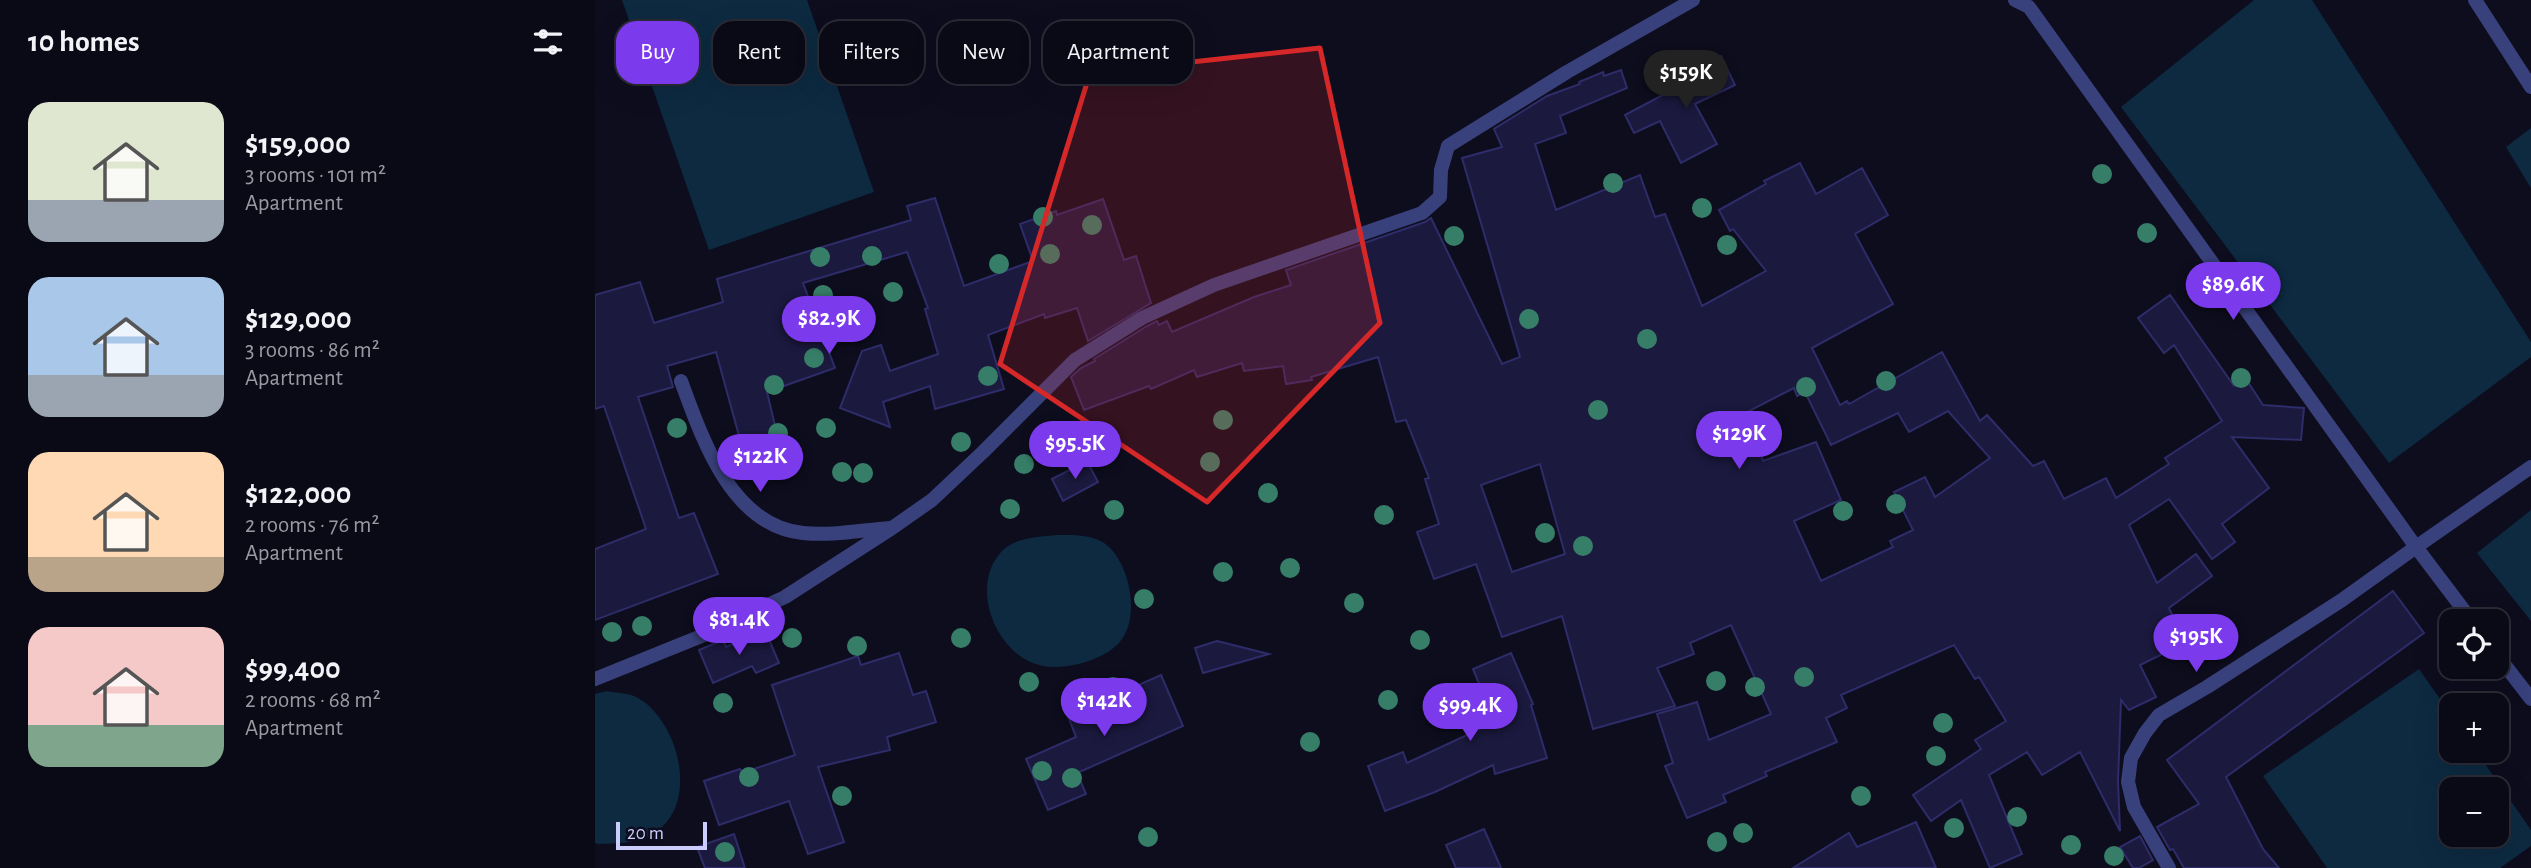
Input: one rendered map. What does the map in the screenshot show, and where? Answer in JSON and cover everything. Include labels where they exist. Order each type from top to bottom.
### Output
[{"type":"street","points":[[595,679],[704,635],[785,597],[892,528],[932,500],[1075,360],[1142,318],[1214,285],[1422,213],[1440,197],[1441,170],[1448,146],[1567,72],[1693,0]]},
{"type":"street","points":[[2015,0],[2035,4],[2416,547],[2463,609]]},
{"type":"street","points":[[2475,0],[2531,88]]},
{"type":"street","points":[[681,380],[708,447],[730,486],[750,511],[777,527],[802,533],[892,528]]},
{"type":"street","points":[[2169,868],[2134,807],[2127,782],[2131,758],[2159,715],[2341,600],[2531,467]]},
{"type":"street","points":[[2509,671],[2531,699]]},
{"type":"highlighted area","points":[[1320,48],[1380,323],[1207,502],[1000,364],[1090,73]]},
{"type":"water","points":[[622,0],[807,0],[819,34],[819,84],[836,84],[874,192],[709,250],[651,84],[699,84],[699,21],[629,21]]},
{"type":"water","points":[[2254,0],[2312,0],[2531,342],[2531,357],[2389,463],[2121,107]]},
{"type":"water","points":[[2531,128],[2531,188],[2506,147]]},
{"type":"water","points":[[2531,510],[2531,621],[2477,553]]},
{"type":"water","points":[[1057,535],[1090,537],[1108,546],[1116,555],[1127,580],[1131,608],[1125,634],[1111,650],[1083,663],[1052,667],[1026,660],[1000,635],[992,618],[987,582],[992,566],[1008,546],[1028,538]]},
{"type":"water","points":[[2419,669],[2439,697],[2439,763],[2484,763],[2494,777],[2439,777],[2439,847],[2509,847],[2509,798],[2531,830],[2531,846],[2500,868],[2327,868],[2263,776]]},
{"type":"water","points":[[607,691],[635,696],[653,710],[674,745],[680,786],[676,806],[667,822],[651,835],[632,842],[599,844],[595,843],[595,694]]},
{"type":"building","points":[[1721,56],[1735,85],[1695,104],[1717,144],[1681,163],[1660,121],[1634,133],[1625,115],[1695,78],[1691,70]]},
{"type":"building","points":[[1621,70],[1627,88],[1560,116],[1566,133],[1535,144],[1556,210],[1640,175],[1655,217],[1665,214],[1702,306],[1766,271],[1733,229],[1730,231],[1719,210],[1766,184],[1764,181],[1800,163],[1816,194],[1862,168],[1888,215],[1855,234],[1893,304],[1812,348],[1840,405],[1847,401],[1849,404],[1942,352],[1980,421],[1987,415],[2033,466],[2044,461],[2064,499],[2106,478],[2116,498],[2169,464],[2165,458],[2222,421],[2174,345],[2164,353],[2138,318],[2170,295],[2234,386],[2246,379],[2263,405],[2304,408],[2301,440],[2232,437],[2269,488],[2222,524],[2235,542],[2212,559],[2169,499],[2129,525],[2157,583],[2196,554],[2212,576],[2169,608],[2185,643],[2140,665],[2156,697],[2129,710],[2121,700],[2118,781],[2120,831],[2080,752],[2042,775],[2027,752],[1989,775],[2022,854],[1990,868],[1961,800],[1931,821],[1913,795],[1981,749],[1975,740],[2006,721],[1979,677],[1975,679],[1954,645],[1841,695],[1847,708],[1826,718],[1837,742],[1765,772],[1767,776],[1723,795],[1726,802],[1687,818],[1665,766],[1673,763],[1657,714],[1697,702],[1709,740],[1771,714],[1731,625],[1690,643],[1694,654],[1657,668],[1675,706],[1593,729],[1562,616],[1502,637],[1476,564],[1434,579],[1417,532],[1439,524],[1425,479],[1429,478],[1406,420],[1396,422],[1378,357],[1311,377],[1312,380],[1286,384],[1283,366],[1244,371],[1242,363],[1197,377],[1194,370],[1151,389],[1149,386],[1084,410],[1071,377],[1095,361],[1094,359],[1147,326],[1157,321],[1159,325],[1167,321],[1172,332],[1254,297],[1291,285],[1286,270],[1431,218],[1502,364],[1520,357],[1462,158],[1502,147],[1494,129],[1547,96],[1603,72],[1604,76]],"holes":[[[1794,388],[1797,396],[1805,392],[1831,445],[1898,413],[1909,432],[1948,411],[1990,458],[1935,497],[1925,477],[1894,492],[1913,530],[1890,541],[1893,547],[1821,581],[1794,521],[1841,500],[1816,442],[1763,461],[1749,411]],[[1540,464],[1565,554],[1512,572],[1481,485]]]},
{"type":"building","points":[[935,198],[964,286],[1033,261],[1020,224],[1103,199],[1124,260],[1136,256],[1151,303],[1088,341],[1077,308],[1045,318],[1044,314],[988,335],[1004,389],[935,409],[930,386],[883,402],[890,427],[840,408],[862,351],[881,345],[890,371],[938,354],[925,309],[928,308],[907,252],[803,283],[835,368],[767,392],[777,434],[741,443],[716,352],[667,366],[673,387],[638,397],[679,518],[694,513],[718,574],[595,620],[595,549],[646,529],[604,406],[595,409],[595,295],[640,282],[654,323],[723,302],[717,279],[911,220],[907,206]]},
{"type":"building","points":[[1087,461],[1098,482],[1063,501],[1052,479]]},
{"type":"building","points":[[2393,591],[2424,633],[2226,777],[2263,849],[2279,868],[2184,868],[2157,827],[2199,804],[2167,760]]},
{"type":"building","points":[[765,630],[779,663],[756,673],[752,666],[713,683],[699,650],[723,640],[726,647]]},
{"type":"building","points":[[1217,641],[1269,654],[1203,673],[1195,648]]},
{"type":"building","points":[[899,653],[913,695],[926,691],[936,722],[887,737],[890,750],[818,767],[844,842],[808,854],[789,801],[719,825],[704,781],[740,769],[742,773],[795,755],[772,685],[858,656],[861,665]]},
{"type":"building","points":[[1511,653],[1533,704],[1531,705],[1547,758],[1495,774],[1493,765],[1435,792],[1385,811],[1368,766],[1403,752],[1407,763],[1495,722],[1473,669]]},
{"type":"building","points":[[1161,675],[1183,726],[1077,773],[1086,794],[1048,810],[1026,759],[1076,737],[1068,716]]},
{"type":"building","points":[[1916,822],[1936,868],[1793,868],[1849,833],[1857,847]]},
{"type":"building","points":[[1484,829],[1501,868],[1456,868],[1446,845]]},
{"type":"building","points":[[734,834],[745,868],[705,868],[697,847]]},
{"type":"building","points":[[2140,836],[2153,860],[2139,868],[2133,868],[2120,847]]}]
